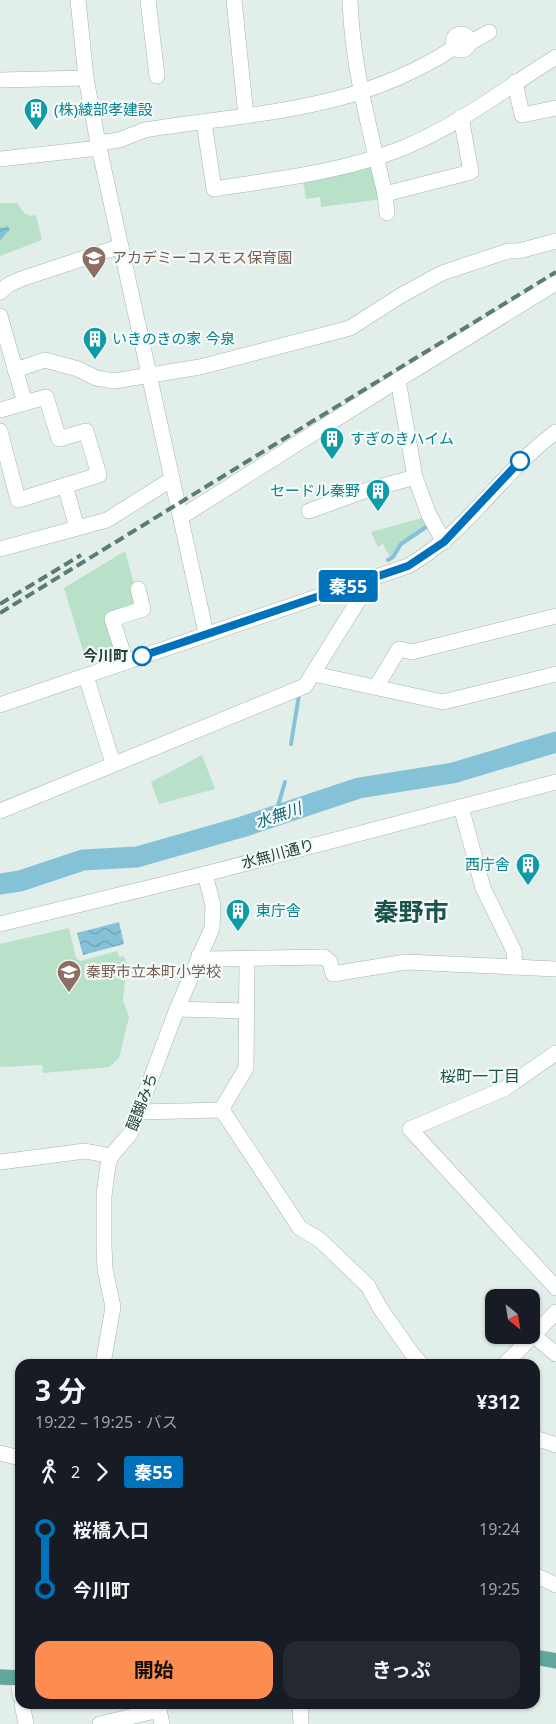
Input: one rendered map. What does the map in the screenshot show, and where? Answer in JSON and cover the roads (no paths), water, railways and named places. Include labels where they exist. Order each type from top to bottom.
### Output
[{"type":"main road","points":[[540,1658],[556,1661]]},
{"type":"main road","points":[[0,1677],[15,1678]]},
{"type":"street","points":[[78,0],[86,78],[99,145],[206,634]]},
{"type":"street","points":[[148,0],[158,76]]},
{"type":"street","points":[[234,0],[246,116]]},
{"type":"street","points":[[350,0],[352,39],[361,93],[385,194],[386,213]]},
{"type":"street","points":[[0,160],[99,145],[145,130],[331,102],[361,93],[414,71],[489,32]]},
{"type":"street","points":[[204,122],[214,188],[328,171],[376,157],[428,136],[556,57]]},
{"type":"street","points":[[0,80],[86,78]]},
{"type":"street","points":[[515,82],[522,115],[556,108]]},
{"type":"street","points":[[385,194],[471,172],[461,116]]},
{"type":"street","points":[[15,370],[45,360],[78,369],[96,378],[114,381],[200,367],[350,328],[400,296],[442,273],[508,251],[519,251],[556,241]]},
{"type":"street","points":[[0,292],[8,285],[21,279],[121,246]]},
{"type":"street","points":[[181,517],[556,283]]},
{"type":"street","points":[[0,316],[25,403]]},
{"type":"street","points":[[398,380],[415,478],[429,515],[444,542]]},
{"type":"street","points":[[0,410],[46,397],[58,439],[86,431],[99,475],[18,500],[0,431]]},
{"type":"street","points":[[0,705],[408,566],[444,542],[522,458],[554,439]]},
{"type":"street","points":[[309,511],[361,492],[415,478]]},
{"type":"street","points":[[0,549],[107,520],[172,479]]},
{"type":"street","points":[[65,485],[78,528]]},
{"type":"street","points":[[0,811],[305,686],[373,577]]},
{"type":"street","points":[[126,662],[112,619],[143,609],[138,588]]},
{"type":"street","points":[[376,688],[399,649],[412,652],[556,616]]},
{"type":"street","points":[[314,674],[443,702],[556,674]]},
{"type":"street","points":[[86,676],[112,764]]},
{"type":"street","name":"水無川通り","points":[[0,924],[205,874],[556,782]]},
{"type":"street","points":[[461,807],[483,888],[514,950],[515,967]]},
{"type":"street","name":"醍醐みち","points":[[103,1359],[112,1307],[105,1269],[104,1246],[104,1196],[108,1165],[111,1156],[126,1140],[177,1009],[212,928],[214,912],[205,874]]},
{"type":"street","points":[[199,956],[207,959],[324,957],[330,962],[333,974],[406,962],[556,969]]},
{"type":"street","points":[[223,1110],[246,1068],[247,958]]},
{"type":"street","points":[[177,1009],[246,1011]]},
{"type":"street","points":[[556,1053],[504,1089],[410,1129],[556,1288]]},
{"type":"street","points":[[138,1112],[223,1110]]},
{"type":"street","points":[[223,1110],[300,1228],[320,1240],[368,1286],[396,1332],[417,1359]]},
{"type":"street","points":[[0,1162],[85,1151],[111,1156]]},
{"type":"street","points":[[540,1328],[556,1312]]},
{"type":"street","points":[[540,1341],[556,1354]]},
{"type":"street","points":[[510,1359],[524,1344]]},
{"type":"street","points":[[540,1440],[556,1445]]},
{"type":"street","points":[[0,1454],[15,1457]]},
{"type":"street","points":[[540,1577],[556,1585]]},
{"type":"street","points":[[23,1709],[26,1724]]},
{"type":"street","points":[[300,1709],[301,1724]]},
{"type":"street","points":[[100,1724],[159,1710],[162,1724]]},
{"type":"water","points":[[6,225],[10,229],[0,241],[0,227],[5,228]]},
{"type":"water","points":[[119,922],[124,944],[83,955],[77,933]]},
{"type":"waterway","points":[[388,560],[393,557],[401,544],[429,525]]},
{"type":"waterway","points":[[291,744],[299,695]]},
{"type":"waterway","name":"水無川","points":[[0,884],[20,881],[83,860],[137,857],[242,827],[359,788],[453,773],[556,742]]},
{"type":"waterway","points":[[275,816],[285,782]]},
{"type":"railway","points":[[0,613],[556,272]]},
{"type":"railway","points":[[0,604],[81,555]]},
{"type":"place","name":"(株)綾部孝建設","points":[[36,131]]},
{"type":"place","name":"アカデミーコスモス保育園","points":[[94,279]]},
{"type":"place","name":"いきのきの家 今泉","points":[[95,360]]},
{"type":"place","name":"すぎのきハイム","points":[[332,460]]},
{"type":"place","name":"セードル秦野","points":[[378,512]]},
{"type":"place","name":"今川町","points":[[142,656]]},
{"type":"place","name":"西庁舎","points":[[528,886]]},
{"type":"place","name":"東庁舎","points":[[238,932]]},
{"type":"place","name":"秦野市立本町小学校","points":[[69,993]]},
{"type":"district","name":"秦野市","points":[[411,912]]},
{"type":"district","name":"桜町一丁目","points":[[480,1076]]}]
